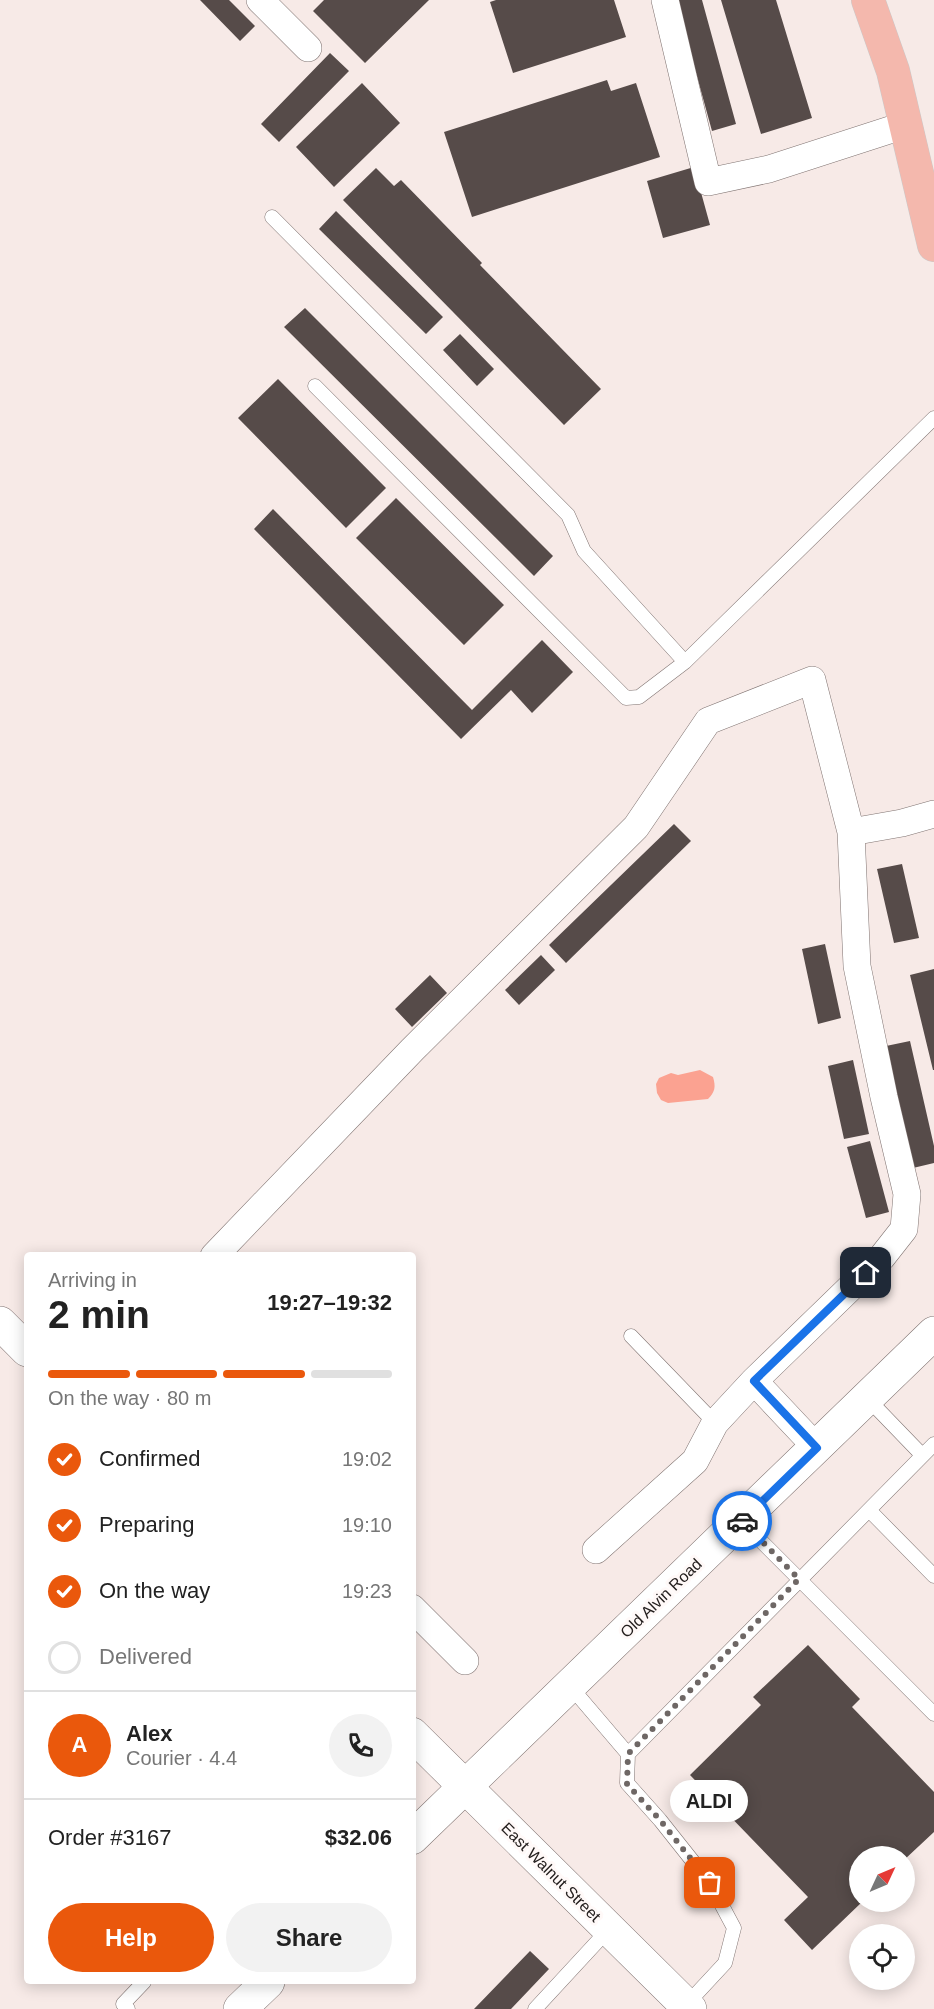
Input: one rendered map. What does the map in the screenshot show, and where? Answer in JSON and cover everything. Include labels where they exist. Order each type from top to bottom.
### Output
[{"type":"main road","points":[[868,0],[893,71],[934,245]]},
{"type":"street","points":[[260,0],[308,48]]},
{"type":"street","points":[[665,0],[708,182],[769,169],[905,124]]},
{"type":"street","points":[[218,1252],[412,1050],[636,828],[708,721],[812,680],[851,832],[857,966],[907,1194],[904,1229],[882,1257],[754,1381],[716,1423],[695,1461],[596,1550]]},
{"type":"street","points":[[851,832],[902,823],[934,814]]},
{"type":"street","points":[[0,1323],[24,1347]]},
{"type":"street","name":"Old Alvin Road","points":[[416,1834],[934,1333]]},
{"type":"street","points":[[754,1381],[817,1448]]},
{"type":"street","points":[[416,1612],[465,1661]]},
{"type":"street","name":"East Walnut Street","points":[[416,1738],[688,2007]]},
{"type":"street","points":[[240,2009],[266,1984]]},
{"type":"lane","points":[[272,217],[568,515],[584,551],[685,662]]},
{"type":"lane","points":[[315,386],[626,698],[639,697],[685,662],[934,418]]},
{"type":"lane","points":[[631,1336],[716,1423]]},
{"type":"lane","points":[[867,1398],[922,1455]]},
{"type":"lane","points":[[628,1754],[934,1444]]},
{"type":"lane","points":[[869,1510],[934,1576]]},
{"type":"lane","points":[[741,1521],[934,1714]]},
{"type":"lane","points":[[570,1686],[628,1754],[627,1784],[660,1820],[710,1883],[734,1928],[725,1962],[688,2007]]},
{"type":"lane","points":[[535,2009],[608,1930]]},
{"type":"lane","points":[[123,2007],[142,1984]]},
{"type":"shaded area","points":[[700,1070],[713,1077],[714,1089],[708,1099],[668,1103],[661,1100],[656,1084],[659,1078],[671,1073],[678,1075]]},
{"type":"building","points":[[200,0],[229,0],[255,26],[240,41]]},
{"type":"building","points":[[324,0],[429,0],[365,63],[313,11]]},
{"type":"building","points":[[496,0],[614,0],[626,37],[513,73],[490,2]]},
{"type":"building","points":[[676,0],[702,0],[736,124],[712,131]]},
{"type":"building","points":[[721,0],[776,0],[812,118],[761,134]]},
{"type":"building","points":[[330,53],[349,71],[279,142],[261,124]]},
{"type":"building","points":[[607,80],[611,91],[636,83],[660,157],[472,217],[444,132]]},
{"type":"building","points":[[362,83],[400,123],[334,187],[296,147]]},
{"type":"building","points":[[694,167],[710,225],[663,238],[647,181]]},
{"type":"building","points":[[376,168],[394,186],[401,180],[601,389],[564,425],[343,200]]},
{"type":"building","points":[[336,211],[443,317],[426,334],[319,229]]},
{"type":"building","points":[[305,308],[553,556],[534,576],[284,327]]},
{"type":"building","points":[[460,334],[494,369],[477,386],[443,350]]},
{"type":"building","points":[[278,379],[386,488],[346,528],[238,418]]},
{"type":"building","points":[[396,498],[504,605],[464,645],[356,538]]},
{"type":"building","points":[[273,509],[472,710],[542,640],[573,672],[532,713],[511,690],[461,739],[254,529]]},
{"type":"building","points":[[674,824],[691,841],[566,963],[549,945]]},
{"type":"building","points":[[902,864],[919,938],[894,943],[877,869]]},
{"type":"building","points":[[825,944],[841,1018],[818,1024],[802,949]]},
{"type":"building","points":[[541,955],[555,970],[519,1005],[505,990]]},
{"type":"building","points":[[934,969],[934,1070],[933,1070],[910,975]]},
{"type":"building","points":[[430,975],[447,993],[412,1027],[395,1009]]},
{"type":"building","points":[[910,1041],[934,1146],[934,1163],[913,1168],[886,1046]]},
{"type":"building","points":[[853,1060],[869,1134],[844,1139],[828,1066]]},
{"type":"building","points":[[870,1141],[889,1212],[866,1218],[847,1147]]},
{"type":"building","points":[[808,1645],[860,1699],[852,1707],[934,1792],[934,1832],[915,1850],[915,1846],[849,1846],[849,1912],[852,1912],[812,1950],[784,1920],[808,1897],[690,1775],[761,1705],[753,1697]]},
{"type":"building","points":[[530,1951],[549,1969],[511,2009],[474,2009]]},
{"type":"way so far","points":[[710,1883],[660,1820],[627,1784],[628,1754],[799,1579],[742,1521]]},
{"type":"place","name":"ALDI","points":[[710,1883]]},
{"type":"route","points":[[742,1521],[817,1448],[754,1381],[866,1273]]}]
